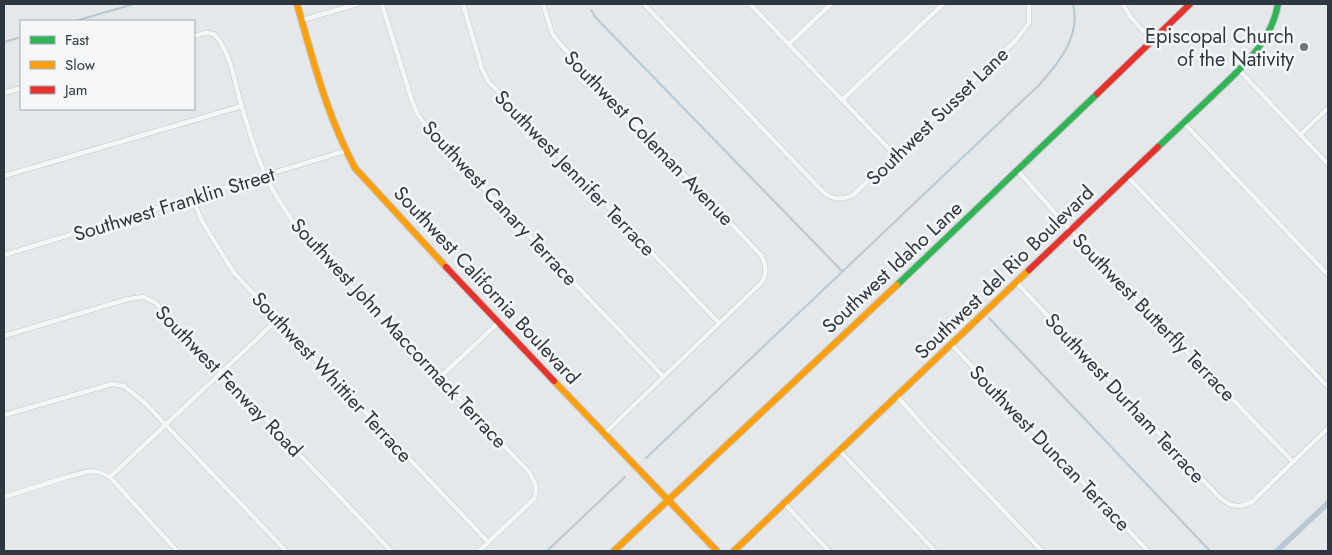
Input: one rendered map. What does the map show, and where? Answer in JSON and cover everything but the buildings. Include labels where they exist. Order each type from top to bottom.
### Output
[{"type":"street","name":"Southwest California Boulevard","points":[[297,4],[334,126],[355,168],[498,323],[717,551]]},
{"type":"street","points":[[302,20],[358,4]]},
{"type":"street","name":"Southwest Canary Terrace","points":[[382,4],[418,116],[431,133],[663,376]]},
{"type":"street","name":"Southwest Jennifer Terrace","points":[[463,4],[482,69],[488,81],[719,323]]},
{"type":"street","name":"Southwest Coleman Avenue","points":[[543,4],[552,33],[560,44],[761,255],[766,266],[766,275],[761,283],[719,323]]},
{"type":"street","name":"Southwest Susset Lane","points":[[644,4],[824,193],[838,199],[853,195],[1016,40],[1028,23],[1029,4]]},
{"type":"street","points":[[750,4],[895,155]]},
{"type":"street","points":[[789,44],[831,4]]},
{"type":"street","points":[[842,100],[943,4]]},
{"type":"street","points":[[1123,4],[1131,18],[1152,40]]},
{"type":"street","name":"Southwest Idaho Lane","points":[[614,551],[1018,171],[1190,4]]},
{"type":"street","name":"Southwest del Rio Boulevard","points":[[734,551],[1255,54],[1273,23],[1278,4]]},
{"type":"street","name":"Southwest John Maccormack Terrace","points":[[195,36],[206,33],[214,34],[222,42],[266,176],[300,232],[530,472],[537,490],[534,499],[488,542]]},
{"type":"street","points":[[1239,70],[1328,164]]},
{"type":"street","points":[[4,93],[20,88]]},
{"type":"street","points":[[4,176],[242,106]]},
{"type":"street","points":[[1300,135],[1328,108]]},
{"type":"street","points":[[1184,123],[1328,275]]},
{"type":"street","name":"Southwest Franklin Street","points":[[4,255],[193,199],[345,151]]},
{"type":"street","name":"Southwest Butterfly Terrace","points":[[1018,171],[1071,231],[1293,462]]},
{"type":"street","points":[[1128,177],[1328,387]]},
{"type":"street","name":"Southwest Whittier Terrace","points":[[193,199],[202,222],[234,272],[277,320],[488,542]]},
{"type":"street","name":"Southwest Durham Terrace","points":[[1017,283],[1220,498],[1230,505],[1237,507],[1253,501],[1293,462]]},
{"type":"street","name":"Southwest Fenway Road","points":[[4,336],[128,299],[144,297],[156,303],[391,551]]},
{"type":"street","points":[[110,477],[277,320]]},
{"type":"street","points":[[439,378],[498,323]]},
{"type":"street","points":[[605,433],[719,323]]},
{"type":"street","name":"Southwest Duncan Terrace","points":[[951,344],[1148,551]]},
{"type":"street","points":[[4,415],[112,384],[124,386],[134,393],[166,425],[286,551]]},
{"type":"street","points":[[898,396],[925,428],[1042,551]]},
{"type":"street","points":[[1293,462],[1328,428]]},
{"type":"street","points":[[839,450],[935,551]]},
{"type":"street","points":[[4,498],[90,471],[110,477],[176,551]]},
{"type":"street","points":[[784,503],[829,551]]},
{"type":"street","points":[[479,551],[488,542]]},
{"type":"waterway","points":[[78,20],[134,4]]},
{"type":"waterway","points":[[646,458],[1039,85],[1061,58],[1071,38],[1075,16],[1073,4]]},
{"type":"waterway","points":[[591,10],[596,18],[842,271]]},
{"type":"waterway","points":[[4,42],[20,37]]},
{"type":"waterway","points":[[989,318],[1210,551]]},
{"type":"waterway","points":[[547,551],[625,477]]},
{"type":"waterway","points":[[1277,551],[1328,503]]},
{"type":"traffic: fast","points":[[1158,147],[1253,55],[1269,31],[1278,4]]},
{"type":"traffic: fast","points":[[897,285],[1097,94]]},
{"type":"traffic: slow","points":[[297,4],[315,67],[336,128],[355,168],[446,267]]},
{"type":"traffic: slow","points":[[734,551],[1029,270]]},
{"type":"traffic: slow","points":[[614,551],[897,285]]},
{"type":"traffic: slow","points":[[554,381],[717,551]]},
{"type":"traffic: jam","points":[[1097,94],[1190,4]]},
{"type":"traffic: jam","points":[[1029,270],[1158,147]]},
{"type":"traffic: jam","points":[[446,267],[554,381]]},
{"type":"place","name":"Episcopal Church of the Nativity","points":[[1304,47]]}]
